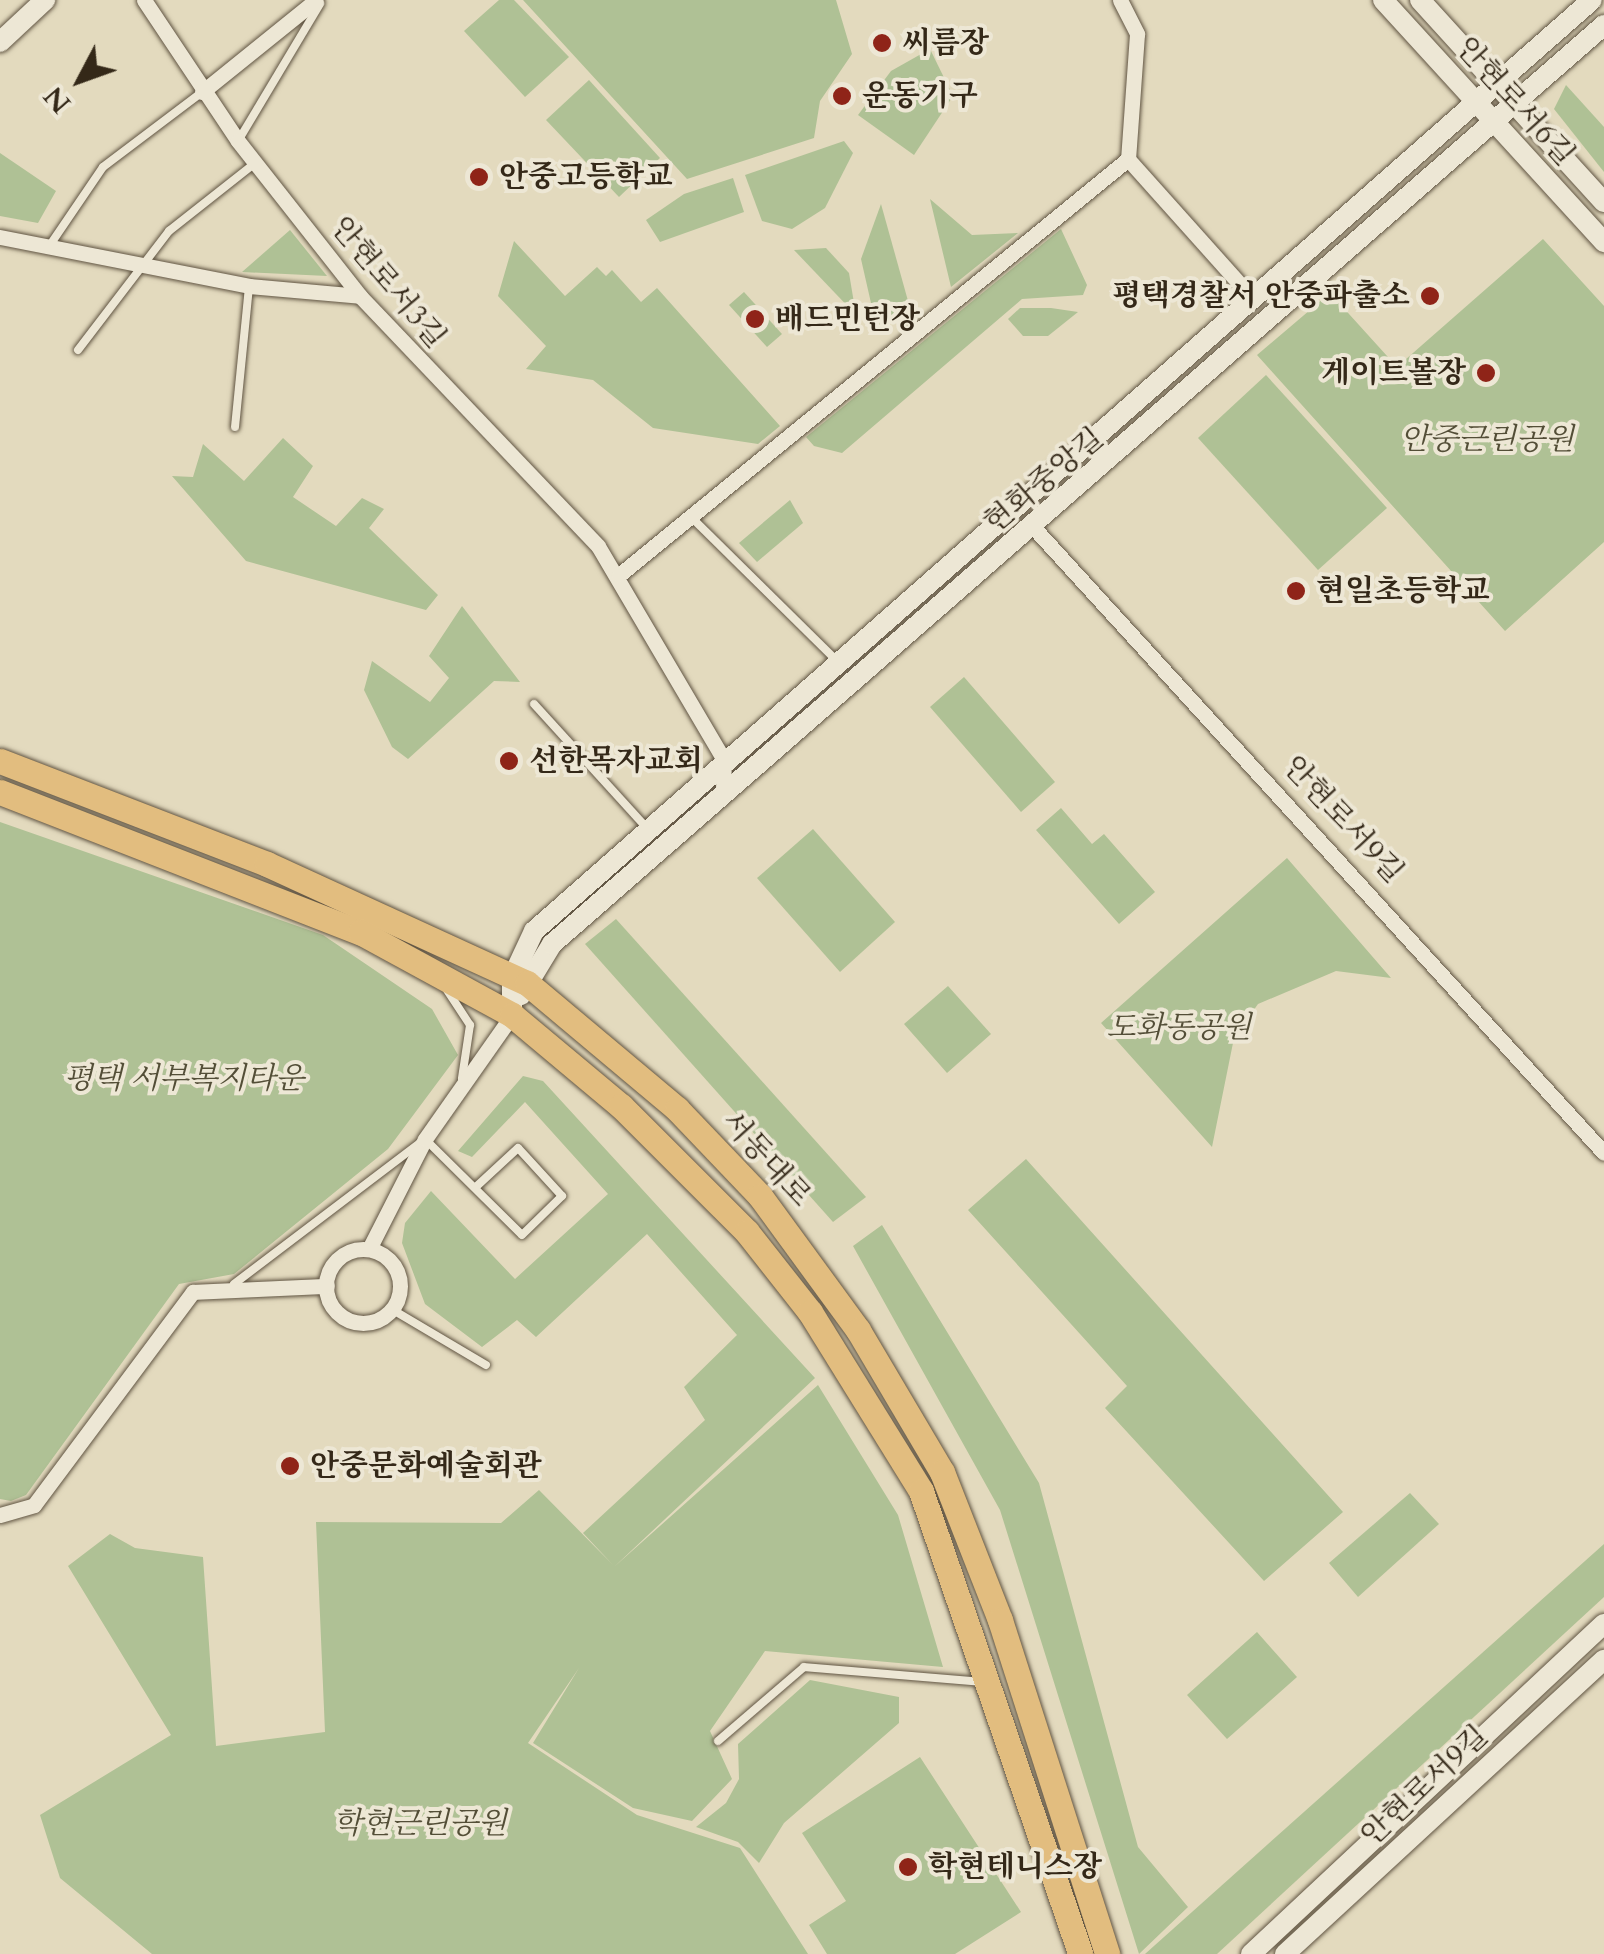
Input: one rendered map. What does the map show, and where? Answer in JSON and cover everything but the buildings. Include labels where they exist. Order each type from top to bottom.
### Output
[{"type":"main road","name":"서동대로","points":[[0,761],[268,864],[520,981],[677,1109],[760,1196],[902,1402],[973,1546],[1107,1954]]},
{"type":"main road","points":[[0,792],[274,895],[432,971],[512,1015],[675,1156],[810,1312],[922,1491],[992,1682],[1080,1954]]},
{"type":"main road","points":[[1062,1902],[1067,1954]]},
{"type":"street","points":[[0,42],[45,0]]},
{"type":"street","name":"안현로서3길","points":[[144,0],[202,92],[360,296],[441,388],[534,471],[619,575],[724,760]]},
{"type":"street","points":[[202,92],[319,0]]},
{"type":"street","points":[[1120,0],[1137,34],[1128,160],[1252,300]]},
{"type":"street","name":"안현로서6길","points":[[1383,0],[1494,126],[1604,242]]},
{"type":"street","name":"안현로서6길","points":[[1420,0],[1604,202]]},
{"type":"street","points":[[368,1250],[425,1139],[512,1015],[534,931],[1592,0]]},
{"type":"street","name":"현화중앙길","points":[[520,981],[552,944],[1035,529],[1604,25]]},
{"type":"street","points":[[619,575],[694,520],[892,359],[1128,160]]},
{"type":"street","points":[[0,237],[249,286],[360,296]]},
{"type":"street","points":[[1015,508],[1035,529]]},
{"type":"street","name":"안현로서9길","points":[[1035,529],[1604,1153]]},
{"type":"street","points":[[723,794],[724,760]]},
{"type":"street","points":[[326,1286],[340,1256],[368,1250]]},
{"type":"street","points":[[326,1286],[349,1320],[373,1322],[392,1310],[400,1276],[368,1250]]},
{"type":"street","points":[[0,1515],[34,1505],[176,1304],[234,1284],[326,1286]]},
{"type":"street","points":[[1252,1954],[1604,1624]]},
{"type":"street","name":"안현로서9길","points":[[1285,1954],[1604,1660]]},
{"type":"lane","points":[[238,141],[319,0]]},
{"type":"lane","points":[[50,245],[102,167],[202,92]]},
{"type":"lane","points":[[78,350],[148,266],[169,231],[256,163]]},
{"type":"lane","points":[[236,427],[249,286]]},
{"type":"lane","points":[[694,520],[840,663]]},
{"type":"lane","points":[[534,704],[647,828]]},
{"type":"lane","points":[[432,971],[470,1025],[458,1096]]},
{"type":"lane","points":[[234,1284],[425,1139],[477,1186],[522,1235],[562,1196],[518,1148],[477,1186]]},
{"type":"lane","points":[[392,1310],[486,1365]]},
{"type":"lane","points":[[718,1741],[804,1667],[992,1682]]},
{"type":"green space","points":[[499,0],[514,0],[569,57],[525,97],[464,31]]},
{"type":"green space","points":[[523,0],[836,0],[852,54],[820,101],[814,138],[687,179]]},
{"type":"green space","points":[[930,49],[953,96],[914,155],[858,115],[891,71]]},
{"type":"green space","points":[[589,80],[660,158],[619,197],[546,120]]},
{"type":"green space","points":[[1566,85],[1604,127],[1604,172],[1554,109]]},
{"type":"green space","points":[[844,141],[853,153],[825,208],[792,229],[762,221],[745,175]]},
{"type":"green space","points":[[0,153],[56,191],[38,223],[0,216]]},
{"type":"green space","points":[[733,178],[744,212],[660,242],[646,220],[684,194]]},
{"type":"green space","points":[[930,199],[972,235],[1018,233],[951,287]]},
{"type":"green space","points":[[881,204],[910,308],[876,325],[861,259]]},
{"type":"green space","points":[[1061,229],[1087,285],[1083,295],[1022,299],[842,453],[814,446],[806,437]]},
{"type":"green space","points":[[290,230],[327,276],[242,272]]},
{"type":"green space","name":"안중근린공원","points":[[1543,239],[1604,306],[1604,542],[1505,631],[1257,355],[1330,293],[1397,367]]},
{"type":"green space","points":[[514,241],[565,296],[597,267],[606,276],[612,270],[641,302],[657,288],[780,426],[758,444],[653,428],[593,380],[526,369],[546,346],[498,296]]},
{"type":"green space","points":[[826,248],[849,273],[856,315],[794,250]]},
{"type":"green space","name":"배드민턴장","points":[[744,292],[782,334],[767,347],[729,305]]},
{"type":"green space","points":[[1020,308],[1078,312],[1048,336],[1023,336],[1008,319]]},
{"type":"green space","points":[[1266,375],[1387,508],[1318,570],[1198,438]]},
{"type":"green space","points":[[283,438],[313,466],[293,497],[336,526],[362,498],[384,509],[369,528],[438,595],[426,610],[246,561],[172,476],[193,477],[203,444],[244,481]]},
{"type":"green space","points":[[790,500],[803,523],[757,562],[739,543]]},
{"type":"green space","points":[[462,606],[520,682],[494,681],[408,759],[392,747],[364,690],[372,661],[430,702],[449,678],[429,656]]},
{"type":"green space","points":[[964,677],[1055,782],[1021,812],[930,707]]},
{"type":"green space","points":[[1061,808],[1092,844],[1104,834],[1155,892],[1119,924],[1036,830]]},
{"type":"green space","name":"평택 서부복지타운","points":[[0,822],[323,935],[432,1009],[458,1055],[388,1149],[234,1274],[179,1284],[26,1495],[11,1501],[0,1499]]},
{"type":"green space","points":[[813,829],[895,922],[840,972],[757,878]]},
{"type":"green space","name":"도화동공원","points":[[1287,858],[1391,978],[1336,971],[1258,1004],[1234,1038],[1212,1147],[1101,1023]]},
{"type":"green space","points":[[616,919],[866,1197],[833,1222],[585,944]]},
{"type":"green space","points":[[948,986],[991,1034],[947,1073],[904,1024]]},
{"type":"green space","name":"학현근린공원","points":[[523,1076],[543,1081],[815,1378],[614,1567],[818,1385],[898,1515],[943,1667],[765,1651],[710,1731],[732,1779],[692,1821],[633,1808],[533,1743],[579,1668],[528,1743],[637,1815],[740,1848],[808,1954],[152,1954],[60,1878],[40,1815],[171,1735],[68,1566],[110,1534],[135,1548],[203,1557],[216,1746],[325,1732],[316,1522],[501,1523],[539,1490],[613,1565],[583,1533],[705,1420],[684,1387],[737,1335],[647,1234],[536,1337],[517,1320],[482,1347],[425,1304],[402,1243],[405,1223],[431,1191],[515,1279],[608,1194],[525,1102],[472,1157],[458,1151]]},
{"type":"green space","points":[[1026,1159],[1343,1512],[1264,1581],[1105,1408],[1127,1386],[968,1210]]},
{"type":"green space","points":[[882,1225],[1039,1483],[1138,1847],[1188,1907],[1139,1954],[1000,1510],[853,1246]]},
{"type":"green space","points":[[1410,1493],[1439,1524],[1358,1597],[1329,1563]]},
{"type":"green space","points":[[1604,1544],[1604,1597],[1217,1954],[1145,1954]]},
{"type":"green space","points":[[1257,1632],[1297,1677],[1227,1739],[1187,1695]]},
{"type":"green space","points":[[810,1680],[899,1697],[899,1723],[784,1823],[759,1863],[738,1842],[696,1827],[726,1803],[739,1779],[738,1744]]},
{"type":"green space","name":"학현테니스장","points":[[920,1757],[1021,1912],[955,1954],[827,1954],[809,1925],[846,1901],[802,1833]]},
{"type":"place","name":"씨름장","points":[[882,43]]},
{"type":"place","name":"운동기구","points":[[842,96]]},
{"type":"place","name":"안중고등학교","points":[[479,177]]},
{"type":"place","name":"평택경찰서 안중파출소","points":[[1430,296]]},
{"type":"place","name":"배드민턴장","points":[[755,319]]},
{"type":"place","name":"게이트볼장","points":[[1486,373]]},
{"type":"place","name":"현일초등학교","points":[[1296,591]]},
{"type":"place","name":"선한목자교회","points":[[509,761]]},
{"type":"place","name":"안중문화예술회관","points":[[290,1466]]},
{"type":"place","name":"학현테니스장","points":[[908,1867]]}]
